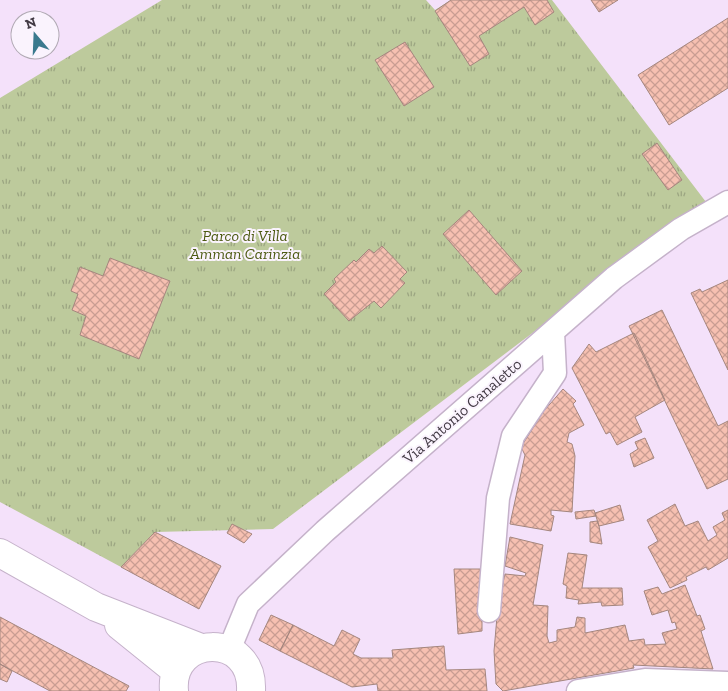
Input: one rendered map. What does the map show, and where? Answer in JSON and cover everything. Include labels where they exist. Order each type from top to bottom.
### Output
[{"type":"main road","points":[[0,553],[96,607],[201,648]]},
{"type":"main road","points":[[96,607],[175,681],[190,654],[201,648],[216,647],[229,650],[246,667],[251,682],[251,691]]},
{"type":"street","name":"Via Antonio Canaletto","points":[[229,650],[248,604],[325,531],[614,278],[681,229],[728,202]]},
{"type":"street","points":[[488,611],[498,498],[513,436],[555,374],[553,332]]},
{"type":"street","points":[[578,691],[645,680],[728,683]]},
{"type":"green space","name":"Parco di Villa Amman Carinzia","points":[[162,0],[426,0],[435,10],[451,0],[552,0],[706,202],[273,529],[155,532],[121,567],[0,502],[0,98]]},
{"type":"building","points":[[451,0],[547,0],[554,12],[535,25],[524,7],[479,36],[489,54],[470,66],[435,11]]},
{"type":"building","points":[[591,0],[618,0],[599,12]]},
{"type":"building","points":[[728,18],[728,88],[669,125],[638,75]]},
{"type":"building","points":[[405,42],[434,87],[404,106],[375,60]]},
{"type":"building","points":[[657,143],[682,180],[668,190],[642,154]]},
{"type":"building","points":[[469,210],[522,271],[496,295],[443,234]]},
{"type":"building","points":[[382,246],[407,272],[400,279],[405,283],[381,308],[374,301],[349,321],[324,294],[336,282],[334,279],[354,260],[356,262],[369,249],[374,253]]},
{"type":"building","points":[[110,258],[170,281],[139,359],[80,335],[86,316],[72,310],[78,294],[71,291],[80,267],[103,276]]},
{"type":"building","points":[[728,280],[728,370],[691,293],[700,289],[702,292]]},
{"type":"building","points":[[662,310],[718,426],[728,421],[728,479],[707,489],[629,326]]},
{"type":"building","points":[[634,333],[665,400],[635,417],[642,432],[617,445],[610,432],[606,434],[572,368],[589,344],[596,352]]},
{"type":"building","points":[[563,389],[576,401],[573,404],[584,425],[569,433],[567,442],[572,444],[575,456],[572,512],[551,510],[551,515],[554,516],[551,531],[510,524],[525,455],[521,447],[543,412]]},
{"type":"building","points":[[645,438],[654,458],[634,467],[630,454],[638,449],[635,442]]},
{"type":"building","points":[[675,504],[685,526],[698,521],[708,541],[717,535],[713,527],[725,520],[722,513],[728,510],[728,558],[708,570],[706,567],[686,577],[687,580],[670,588],[648,547],[658,541],[647,520]]},
{"type":"building","points":[[620,505],[624,520],[599,526],[595,513]]},
{"type":"building","points":[[594,510],[596,516],[576,519],[575,512]]},
{"type":"building","points":[[597,521],[602,544],[590,542],[590,522]]},
{"type":"building","points":[[232,524],[252,534],[244,543],[227,533]]},
{"type":"building","points":[[155,532],[221,566],[199,609],[121,567]]},
{"type":"building","points":[[510,537],[543,545],[533,605],[548,606],[547,636],[549,643],[557,641],[557,630],[575,627],[577,617],[585,618],[585,633],[625,625],[629,641],[644,639],[645,645],[666,644],[662,633],[677,629],[675,622],[672,623],[668,610],[652,615],[644,591],[658,587],[662,594],[685,585],[697,616],[700,615],[705,629],[701,631],[713,669],[633,665],[634,668],[503,691],[496,684],[494,651],[498,605],[505,574],[525,576],[526,573],[505,566]]},
{"type":"building","points":[[568,553],[587,555],[582,588],[622,588],[623,605],[602,606],[601,602],[578,604],[579,600],[566,598],[567,586],[563,584]]},
{"type":"building","points":[[454,569],[482,569],[482,631],[458,634]]},
{"type":"building","points":[[271,615],[293,625],[280,651],[259,640]]},
{"type":"building","points":[[0,617],[129,686],[126,691],[50,691],[0,664]]},
{"type":"building","points":[[293,625],[334,646],[342,630],[360,639],[353,654],[361,658],[393,658],[392,650],[444,646],[446,670],[485,669],[487,691],[378,691],[377,684],[352,687],[280,651]]},
{"type":"building","points":[[0,664],[12,671],[7,682],[0,679]]}]
